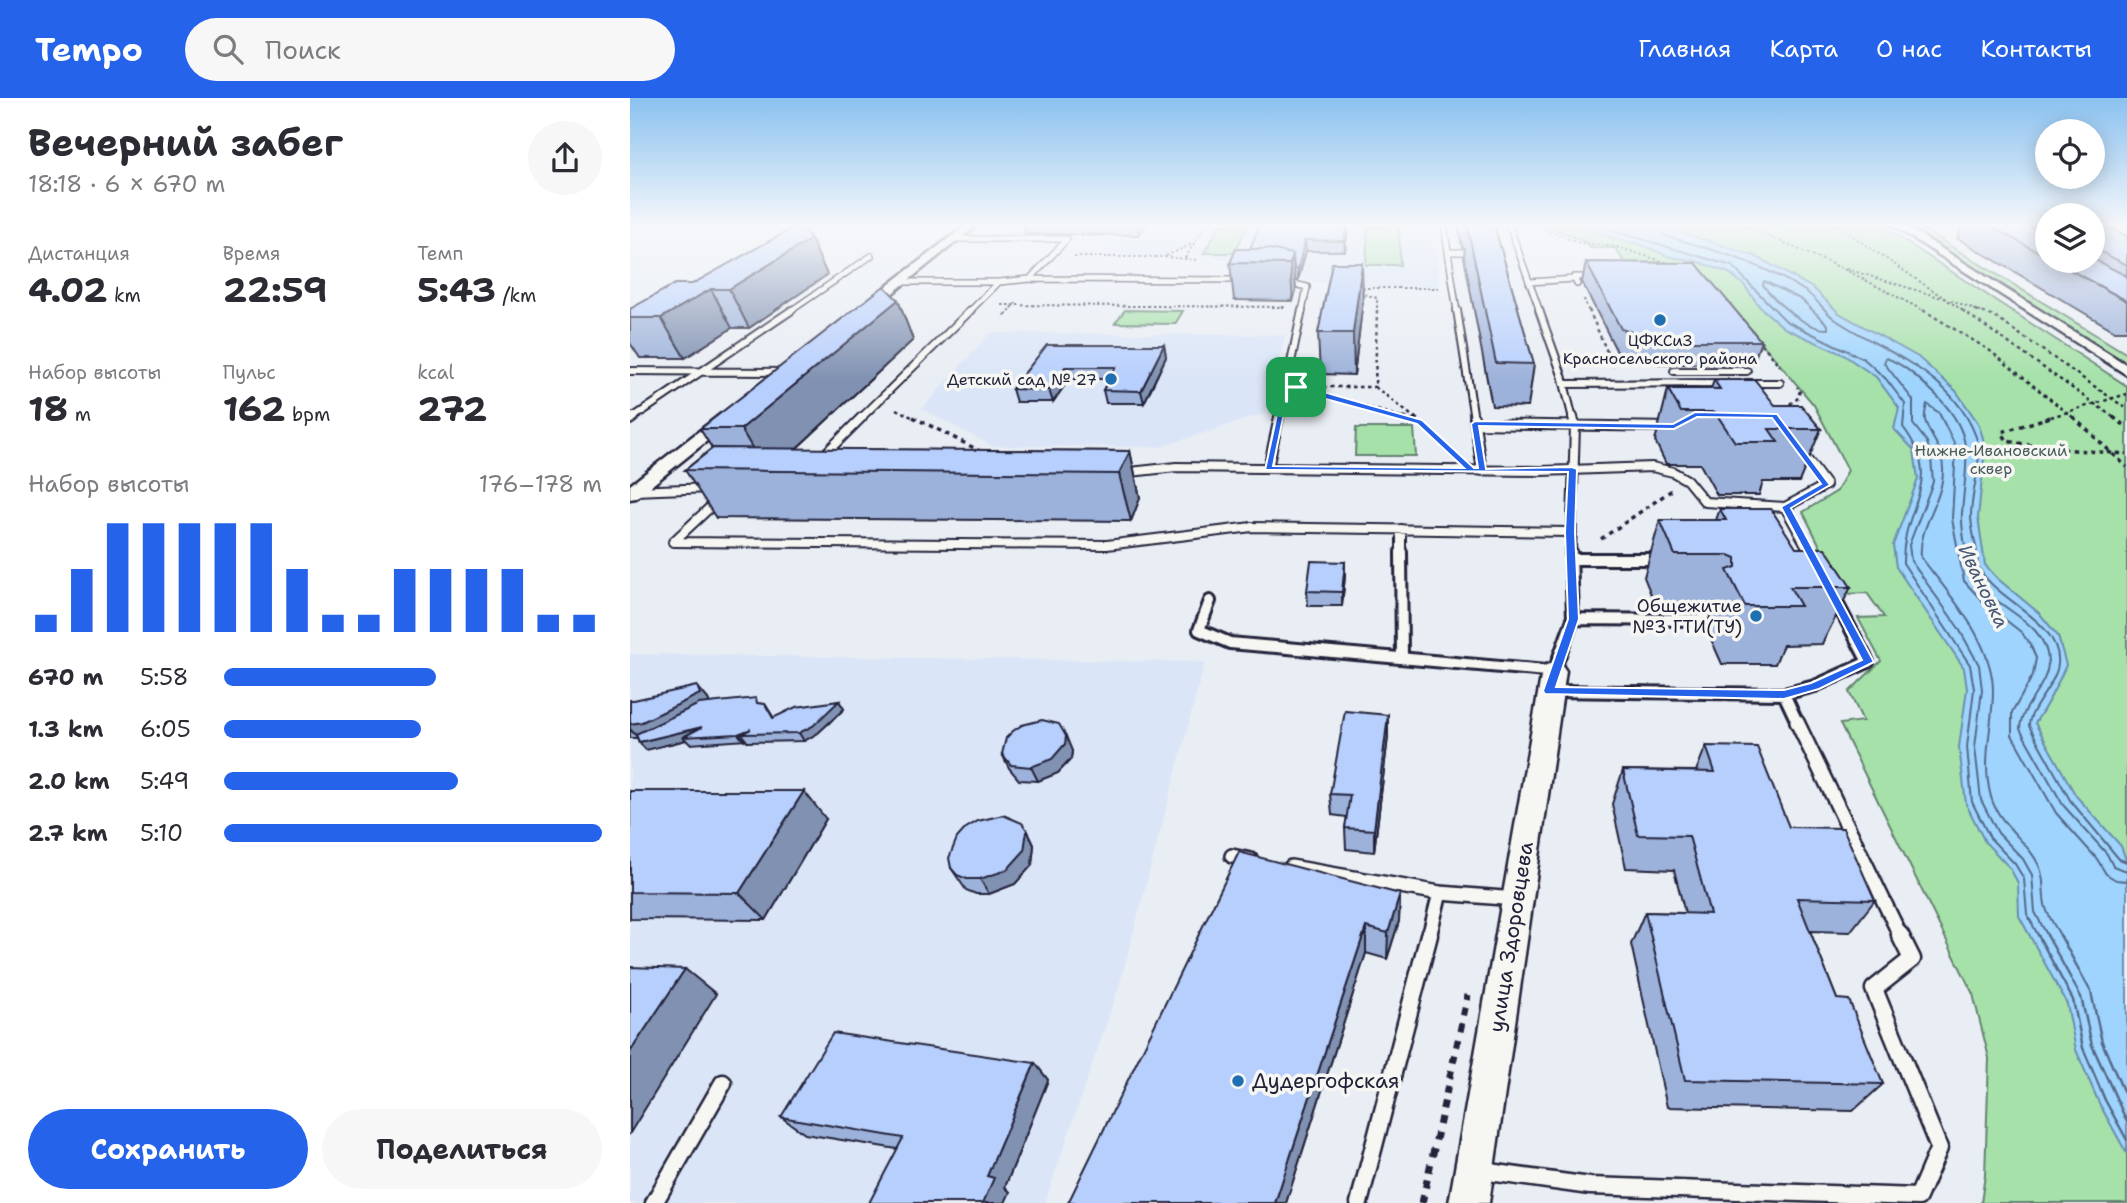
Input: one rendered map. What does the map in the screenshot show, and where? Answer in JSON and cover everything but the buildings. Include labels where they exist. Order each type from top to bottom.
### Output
[{"type":"street","points":[[848,323],[907,277]]},
{"type":"street","points":[[1979,277],[2127,371]]},
{"type":"street","points":[[763,389],[790,368]]},
{"type":"street","points":[[632,492],[741,406]]},
{"type":"street","name":"улица Здоровцева","points":[[1469,1203],[1550,678]]},
{"type":"lane","points":[[630,421],[841,277]]},
{"type":"lane","points":[[1452,277],[1482,471]]},
{"type":"lane","points":[[1528,277],[1564,384],[1575,426],[1570,532],[1573,619],[1550,678]]},
{"type":"lane","points":[[1530,282],[1576,281],[1574,277],[1601,277]]},
{"type":"lane","points":[[900,282],[999,282],[1030,279],[1247,280]]},
{"type":"lane","points":[[1268,468],[1307,287],[1273,280]]},
{"type":"lane","points":[[813,466],[999,282]]},
{"type":"lane","points":[[630,371],[702,372],[790,368]]},
{"type":"lane","points":[[1674,371],[1747,371]]},
{"type":"lane","points":[[1564,384],[1780,383]]},
{"type":"lane","points":[[1109,474],[1176,467],[1472,471],[1652,467],[1673,472],[1687,480],[1705,502],[1786,507],[1826,485],[1774,415]]},
{"type":"lane","points":[[1475,424],[1674,427],[1685,421]]},
{"type":"lane","points":[[732,486],[673,542],[1107,545],[1252,527],[1570,532]]},
{"type":"lane","points":[[632,492],[719,487]]},
{"type":"lane","points":[[1786,507],[1821,573]]},
{"type":"lane","points":[[1401,529],[1402,658]]},
{"type":"lane","points":[[1796,550],[1809,550]]},
{"type":"lane","points":[[1571,559],[1652,559],[1674,552]]},
{"type":"lane","points":[[1210,601],[1199,630],[1230,643],[1402,658],[1550,678],[1784,694],[1815,686],[1868,662],[1826,584]]},
{"type":"lane","points":[[1573,619],[1708,620]]},
{"type":"lane","points":[[1476,1170],[1590,1186],[1918,1197],[1939,1148],[1874,989],[1912,959],[1784,694]]},
{"type":"lane","points":[[1232,856],[1440,893],[1516,899]]},
{"type":"lane","points":[[1359,1203],[1440,893]]},
{"type":"lane","points":[[654,1203],[723,1083]]},
{"type":"path","points":[[1855,277],[1961,334],[2019,372],[2127,467]]},
{"type":"path","points":[[1872,277],[1947,299],[1995,317],[2127,409]]},
{"type":"path","points":[[1913,277],[2127,427]]},
{"type":"path","points":[[1576,281],[1615,371],[1605,372]]},
{"type":"path","points":[[1375,387],[1377,298],[1355,289],[1454,288]]},
{"type":"path","points":[[976,304],[1302,307]]},
{"type":"path","points":[[1753,334],[1786,374]]},
{"type":"path","points":[[1774,415],[1797,399],[1800,391],[1795,384]]},
{"type":"path","points":[[1420,422],[1296,387],[1375,387],[1420,422],[1472,471]]},
{"type":"path","points":[[2127,394],[2002,432],[2007,441],[2127,454]]},
{"type":"path","points":[[879,401],[983,453]]},
{"type":"path","points":[[1571,559],[1687,480]]},
{"type":"path","points":[[1422,1203],[1469,990]]},
{"type":"shaded area","points":[[1297,277],[1439,277],[1440,286],[1338,286]]},
{"type":"shaded area","name":"Детский сад № 27","points":[[990,333],[1285,335],[1266,413],[1160,447],[992,446],[922,409]]},
{"type":"shaded area","points":[[630,654],[1205,662],[1120,983],[1045,1203],[630,1203]]},
{"type":"green space","name":"Нижне-Ивановский сквер","points":[[1666,277],[1959,277],[2127,386],[2127,1203],[1981,1203],[1985,1175],[1989,1058],[1973,994],[1840,724],[1863,721],[1849,692],[1881,661],[1858,618],[1884,617],[1867,593],[1844,594],[1803,512],[1837,491],[1848,470],[1814,405],[1713,285]]},
{"type":"green space","points":[[1989,277],[2000,277],[2127,354],[2127,363]]},
{"type":"green space","points":[[1125,310],[1183,311],[1175,324],[1115,323]]},
{"type":"green space","points":[[1356,428],[1414,428],[1416,456],[1355,456]]},
{"type":"water","name":"Ивановка","points":[[1733,277],[1792,277],[1813,288],[1839,313],[1918,357],[1956,391],[1978,423],[1983,438],[1984,460],[1978,517],[1985,565],[2040,614],[2058,636],[2066,665],[2035,723],[2076,796],[2121,846],[2127,863],[2127,1154],[2099,1103],[2076,1050],[2067,1004],[2019,916],[2018,883],[2010,868],[1985,842],[1966,804],[1959,747],[1967,689],[1964,668],[1896,567],[1893,545],[1918,479],[1914,450],[1894,429],[1899,408],[1876,377],[1842,354],[1784,328],[1760,307],[1744,285]]},
{"type":"place","name":"ЦФКСиЗ Красносельского района","points":[[1660,320]]},
{"type":"place","name":"Детский сад № 27","points":[[1111,379]]},
{"type":"place","name":"Общежитие №3 ГТИ(ТУ)","points":[[1756,616]]},
{"type":"place","name":"Дудергофская","points":[[1238,1081]]},
{"type":"route","points":[[1296,387],[1286,387],[1268,468],[1472,471],[1482,471],[1475,424],[1674,427],[1695,415],[1774,415],[1826,485],[1786,507],[1868,662],[1815,686],[1784,694],[1549,691],[1573,619],[1570,532],[1572,469],[1541,471],[1472,471],[1420,422],[1296,387]]}]
